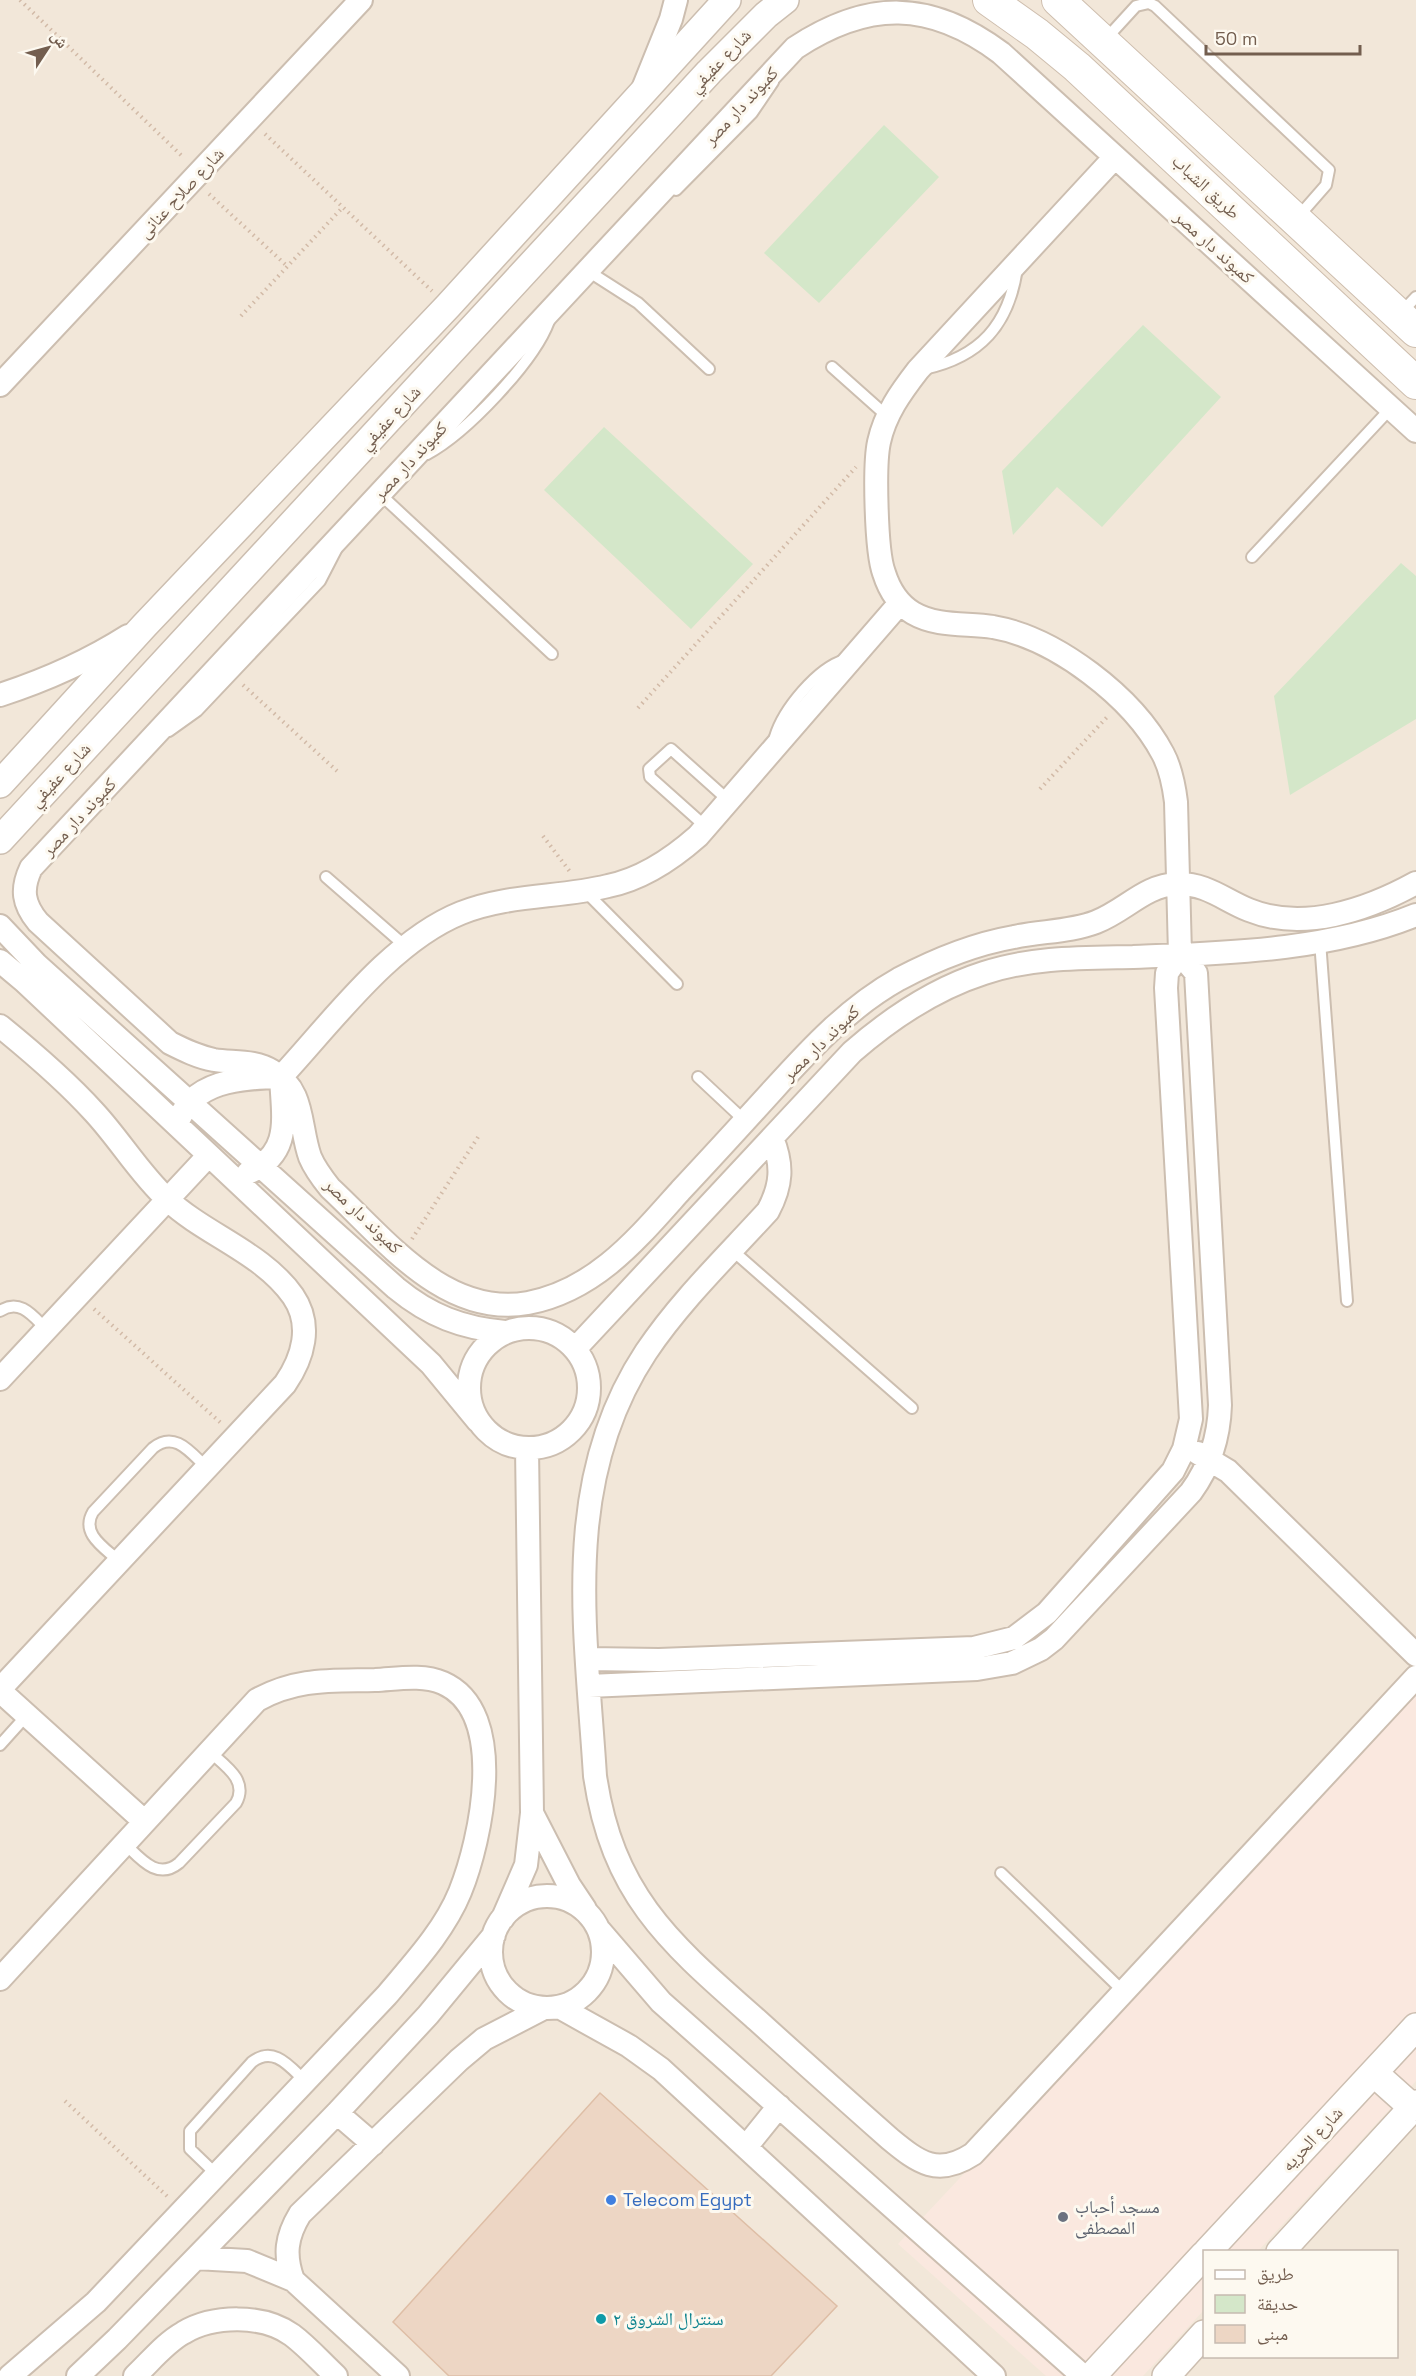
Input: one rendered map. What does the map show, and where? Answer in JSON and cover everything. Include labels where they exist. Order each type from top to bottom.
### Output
[{"type":"main road","name":"طريق الشباب","points":[[989,0],[1037,34],[1077,67],[1416,383]]},
{"type":"main road","name":"طريق الشباب","points":[[1058,0],[1296,220],[1410,314]]},
{"type":"street","name":"شارع صلاح عنانى","points":[[0,385],[361,0]]},
{"type":"street","points":[[641,94],[671,19],[676,0]]},
{"type":"street","name":"شارع عفيفي","points":[[5,776],[448,306],[727,0]]},
{"type":"street","name":"شارع عفيفي","points":[[0,840],[709,72],[766,15],[785,0]]},
{"type":"street","name":"كمبوند دار مصر","points":[[1416,431],[1001,53],[975,33],[946,18],[915,10],[882,9],[851,15],[821,29],[795,48],[31,868],[24,881],[24,896],[28,910],[170,1043],[190,1053],[212,1059],[261,1065],[281,1077],[297,1098],[308,1150],[319,1174],[402,1254],[442,1288],[462,1298],[484,1303],[527,1303],[570,1290],[608,1266],[833,1027],[872,996],[897,980],[952,954],[1019,936],[1080,927],[1099,921],[1143,894],[1177,884],[1199,886],[1248,909],[1290,919],[1311,919],[1368,905],[1416,883]]},
{"type":"street","points":[[588,1659],[659,1660],[974,1648],[1001,1643],[1026,1631],[1047,1613],[1165,1480],[1184,1449],[1191,1419],[1191,1384],[1166,988],[1167,973],[1180,954],[1177,884],[1178,826],[1172,779],[1153,736],[1122,701],[1053,648],[1024,635],[993,627],[939,622],[918,615],[900,603],[890,588],[883,570],[876,470],[879,442],[887,416],[901,392],[918,370],[1115,158]]},
{"type":"street","points":[[381,377],[406,400]]},
{"type":"street","points":[[232,1177],[262,1167],[274,1157],[280,1143],[281,1077],[404,945],[460,913],[490,903],[609,886],[657,867],[679,853],[706,827],[900,603]]},
{"type":"street","points":[[0,694],[47,680],[92,658],[144,626]]},
{"type":"street","points":[[574,1349],[852,1052],[905,1010],[948,987],[984,973],[1023,963],[1242,950],[1320,940],[1390,925],[1416,915]]},
{"type":"street","points":[[1390,925],[1416,933]]},
{"type":"street","points":[[0,926],[37,965],[419,1307],[446,1321],[475,1330],[505,1332],[523,1328],[542,1329],[560,1336],[574,1349],[584,1363],[589,1380],[589,1397],[584,1414],[574,1429],[560,1440],[544,1447],[527,1448],[491,1435],[431,1364],[24,981],[0,962]]},
{"type":"street","points":[[589,1686],[977,1669],[1012,1663],[1041,1649],[1065,1628],[1191,1492],[1210,1459],[1218,1434],[1220,1405],[1196,972],[1180,954]]},
{"type":"street","points":[[0,1026],[94,1111],[144,1176],[167,1200],[193,1221],[260,1264],[294,1297],[303,1318],[304,1342],[298,1365],[285,1384],[0,1690],[144,1821]]},
{"type":"street","points":[[177,1125],[181,1111],[189,1100],[217,1085],[240,1079],[281,1077]]},
{"type":"street","points":[[772,1138],[780,1156],[781,1175],[777,1194],[768,1211],[671,1318],[645,1353],[624,1391],[607,1431],[595,1472],[584,1547],[589,1686],[599,1803],[614,1854],[639,1902],[672,1944],[915,2159],[928,2165],[944,2166],[960,2163],[974,2154],[1416,1677]]},
{"type":"street","points":[[0,1379],[209,1155]]},
{"type":"street","points":[[478,1421],[470,1401],[469,1381],[475,1360],[488,1344],[505,1332]]},
{"type":"street","points":[[527,1448],[532,1813],[526,1865],[498,1927],[491,1955],[496,1975],[507,1992],[524,2003],[551,2008],[629,2046],[661,2069],[994,2376]]},
{"type":"street","points":[[1184,1449],[1210,1459],[1228,1471],[1416,1655]]},
{"type":"street","points":[[0,1979],[257,1700],[279,1688],[305,1682],[421,1678],[443,1683],[462,1696],[476,1715],[483,1762],[480,1826],[460,1893],[429,1946],[387,1995],[96,2302],[10,2376]]},
{"type":"street","points":[[293,2280],[287,2264],[286,2246],[291,2229],[300,2214],[459,2060],[484,2039],[551,2008],[577,2000],[592,1987],[601,1970],[604,1950],[594,1923],[565,1878],[532,1813]]},
{"type":"street","points":[[78,2376],[337,2113],[428,2015],[517,1904],[535,1897],[555,1896],[573,1902],[594,1923],[661,2002],[1083,2376]]},
{"type":"street","name":"شارع الحريه","points":[[1209,2250],[1416,2027]]},
{"type":"street","points":[[1282,2250],[1414,2106],[1374,2073]]},
{"type":"street","points":[[746,2147],[778,2106]]},
{"type":"street","points":[[337,2113],[373,2144]]},
{"type":"street","name":"شارع الحريه","points":[[1092,2376],[1203,2256]]},
{"type":"street","points":[[196,2258],[247,2261],[293,2280],[398,2376]]},
{"type":"street","points":[[135,2376],[182,2333],[208,2322],[236,2319],[265,2323],[291,2334],[336,2376]]},
{"type":"street","points":[[1166,2376],[1203,2335]]},
{"type":"lane","points":[[1103,42],[1136,6],[1149,3],[1155,6],[1329,171],[1326,185],[1296,220]]},
{"type":"lane","points":[[588,271],[638,303],[709,369]]},
{"type":"lane","points":[[832,368],[887,416]]},
{"type":"lane","points":[[1252,557],[1391,408]]},
{"type":"lane","points":[[380,494],[552,654]]},
{"type":"lane","points":[[145,745],[186,720],[232,675],[320,581],[342,534]]},
{"type":"lane","points":[[706,827],[650,777],[649,769],[671,749],[728,800]]},
{"type":"lane","points":[[326,877],[404,945]]},
{"type":"lane","points":[[584,890],[677,984]]},
{"type":"lane","points":[[1320,940],[1347,1301]]},
{"type":"lane","points":[[698,1077],[745,1121]]},
{"type":"lane","points":[[732,1250],[912,1408]]},
{"type":"lane","points":[[0,1311],[9,1307],[22,1308],[46,1329]]},
{"type":"lane","points":[[120,1562],[91,1534],[89,1523],[93,1512],[153,1448],[164,1441],[183,1445],[207,1468]]},
{"type":"lane","points":[[0,1745],[27,1715]]},
{"type":"lane","points":[[124,1843],[154,1869],[168,1870],[179,1863],[236,1803],[241,1792],[238,1780],[208,1751]]},
{"type":"lane","points":[[1001,1873],[1125,1993]]},
{"type":"lane","points":[[217,2175],[190,2149],[190,2131],[252,2062],[264,2055],[277,2056],[305,2081]]},
{"type":"path","points":[[20,0],[288,266]]},
{"type":"path","points":[[249,119],[448,306]]},
{"type":"path","points":[[241,316],[343,207]]},
{"type":"path","points":[[638,708],[879,442]]},
{"type":"path","points":[[232,675],[337,771]]},
{"type":"path","points":[[1040,789],[1122,701]]},
{"type":"path","points":[[543,837],[584,890]]},
{"type":"path","points":[[402,1254],[480,1134]]},
{"type":"path","points":[[78,1295],[236,1437]]},
{"type":"path","points":[[65,2101],[183,2210]]},
{"type":"shaded area","points":[[0,0],[1416,0],[1416,2376],[0,2376]]},
{"type":"shaded area","points":[[1416,1692],[1416,2081],[1259,2250],[1203,2250],[1203,2311],[1143,2376],[1046,2376],[898,2244]]},
{"type":"green space","points":[[884,125],[939,177],[819,303],[764,253]]},
{"type":"green space","points":[[1143,325],[1221,397],[1102,527],[1057,487],[1013,535],[1002,471]]},
{"type":"green space","points":[[604,427],[753,564],[691,629],[544,490]]},
{"type":"green space","points":[[1401,563],[1416,576],[1416,719],[1290,795],[1274,696]]},
{"type":"building","name":"Telecom Egypt","points":[[600,2093],[837,2306],[771,2376],[449,2376],[393,2322]]},
{"type":"place","name":"Telecom Egypt","points":[[611,2200]]},
{"type":"place","name":"مسجد أحباب المصطفى","points":[[1063,2217]]},
{"type":"place","name":"سنترال الشروق ٢","points":[[601,2319]]}]
